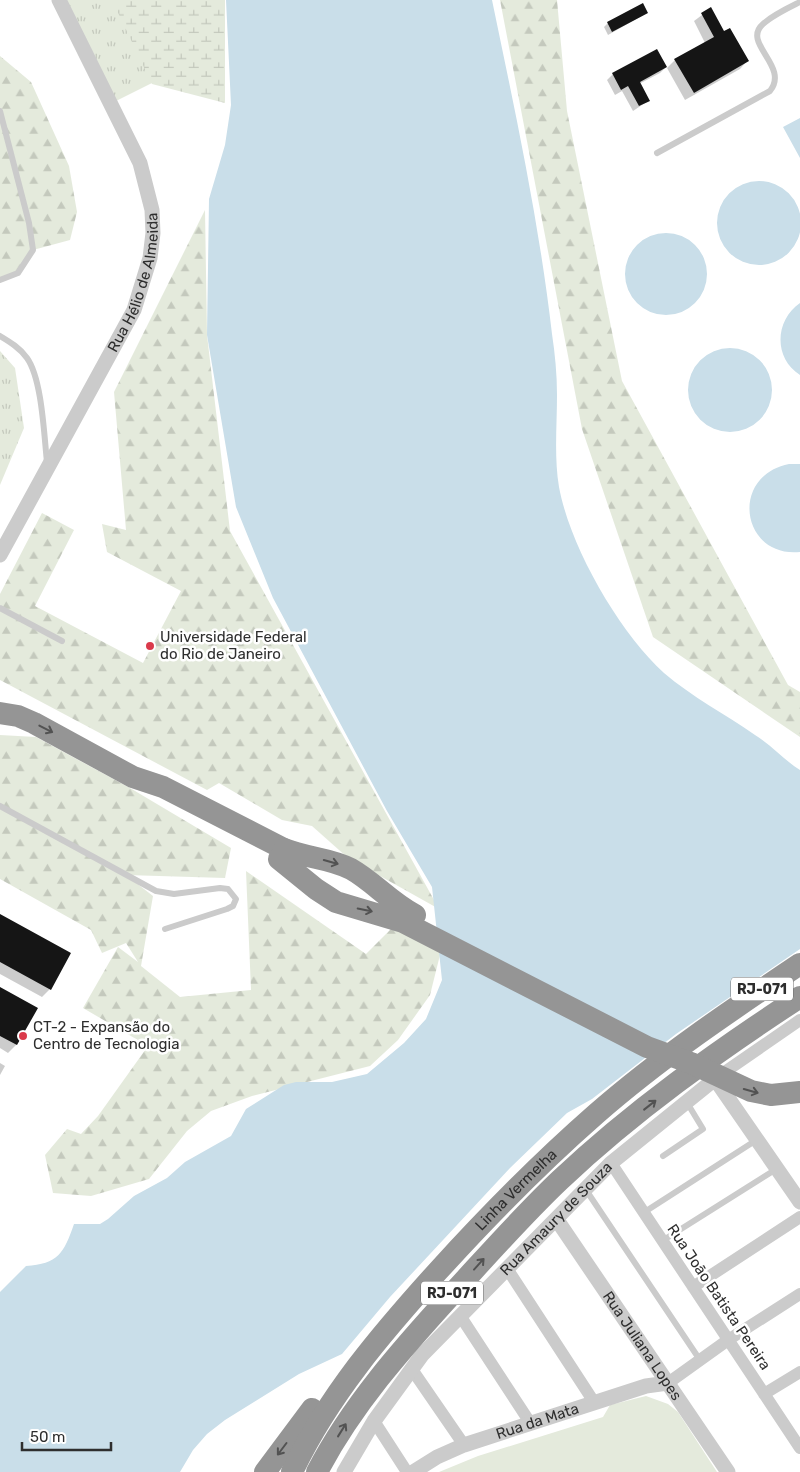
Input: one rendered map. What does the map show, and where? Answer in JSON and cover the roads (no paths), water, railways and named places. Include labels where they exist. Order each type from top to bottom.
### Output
[{"type":"highway","points":[[0,713],[18,716],[34,723],[133,777],[163,787],[279,859],[316,890],[336,902],[403,922],[647,1047],[691,1063],[751,1091],[771,1095],[800,1092]]},
{"type":"highway","points":[[227,826],[293,853],[326,860],[352,870],[399,907],[652,1037],[691,1063]]},
{"type":"highway","name":"Linha Vermelha","points":[[292,1472],[304,1446],[344,1383],[394,1320],[495,1209],[597,1114],[704,1029],[800,964]]},
{"type":"highway","name":"Linha Vermelha","points":[[317,1472],[362,1398],[410,1340],[506,1234],[560,1180],[612,1135],[717,1052],[800,997]]},
{"type":"highway","points":[[265,1472],[334,1380],[394,1320]]},
{"type":"street","name":"Rua Hélio de Almeida","points":[[0,555],[134,310],[150,258],[153,234],[152,210],[140,163],[59,0]]},
{"type":"street","points":[[800,1020],[716,1079],[800,1202]]},
{"type":"street","name":"Rua Amaury de Souza","points":[[344,1472],[374,1421],[411,1368],[611,1164],[686,1101],[716,1079]]},
{"type":"street","name":"Rua João Batista Pereira","points":[[611,1164],[800,1446]]},
{"type":"street","points":[[693,1287],[800,1217]]},
{"type":"street","name":"Rua Juliana Lopes","points":[[557,1220],[728,1472]]},
{"type":"street","points":[[508,1270],[594,1402]]},
{"type":"street","points":[[668,1383],[728,1340],[800,1294]]},
{"type":"street","points":[[461,1317],[531,1424]]},
{"type":"street","points":[[411,1368],[464,1445]]},
{"type":"street","points":[[764,1394],[800,1372]]},
{"type":"street","name":"Rua da Mata","points":[[413,1472],[438,1457],[464,1445],[646,1386],[668,1383]]},
{"type":"street","points":[[374,1421],[407,1472]]},
{"type":"lane","points":[[657,153],[770,91],[774,85],[776,75],[758,42],[757,34],[761,25],[800,2]]},
{"type":"lane","points":[[0,111],[29,223],[33,250],[18,273],[0,280]]},
{"type":"lane","points":[[0,336],[18,348],[29,360],[32,368],[39,397],[48,465]]},
{"type":"lane","points":[[0,608],[62,640]]},
{"type":"lane","points":[[0,806],[156,891],[174,894],[220,888],[228,889],[236,899],[233,906],[227,909],[165,929]]},
{"type":"lane","points":[[663,1156],[703,1129],[686,1101]]},
{"type":"lane","points":[[643,1212],[758,1138]]},
{"type":"lane","points":[[662,1241],[778,1168]]},
{"type":"lane","points":[[586,1190],[700,1360]]},
{"type":"water","points":[[226,0],[492,0],[526,166],[547,292],[556,372],[557,476],[565,511],[585,561],[599,587],[630,635],[647,656],[675,682],[744,727],[800,770],[800,949],[676,1034],[592,1099],[567,1113],[510,1168],[390,1297],[342,1354],[299,1374],[225,1420],[207,1434],[193,1450],[180,1472],[0,1472],[0,1292],[26,1266],[46,1263],[58,1255],[67,1243],[74,1224],[100,1224],[108,1219],[134,1196],[167,1178],[185,1162],[231,1136],[246,1109],[284,1085],[296,1082],[332,1082],[367,1074],[404,1043],[426,1019],[442,980],[432,887],[387,811],[273,598],[236,507],[207,335],[209,199],[225,145],[231,105]]},
{"type":"water","points":[[800,118],[800,158],[783,127]]},
{"type":"water","points":[[759,181],[782,188],[794,200],[801,223],[794,246],[782,258],[759,265],[736,258],[724,246],[717,223],[724,200],[736,188]]},
{"type":"water","points":[[658,233],[674,233],[689,240],[700,251],[707,266],[704,290],[695,303],[674,315],[658,315],[643,308],[632,297],[625,282],[625,266],[632,251],[643,240]]},
{"type":"water","points":[[800,303],[800,375],[791,368],[785,359],[780,339],[786,319]]},
{"type":"water","points":[[730,348],[746,351],[760,360],[769,374],[772,390],[769,406],[760,420],[746,429],[730,432],[714,429],[700,420],[691,406],[688,390],[691,374],[700,360],[714,351]]},
{"type":"water","points":[[789,464],[800,464],[800,552],[780,550],[765,542],[755,530],[750,515],[751,499],[757,484],[770,471]]},
{"type":"place","name":"Universidade Federal do Rio de Janeiro","points":[[150,646]]},
{"type":"place","name":"CT-2 - Expansão do Centro de Tecnologia","points":[[23,1036]]}]
